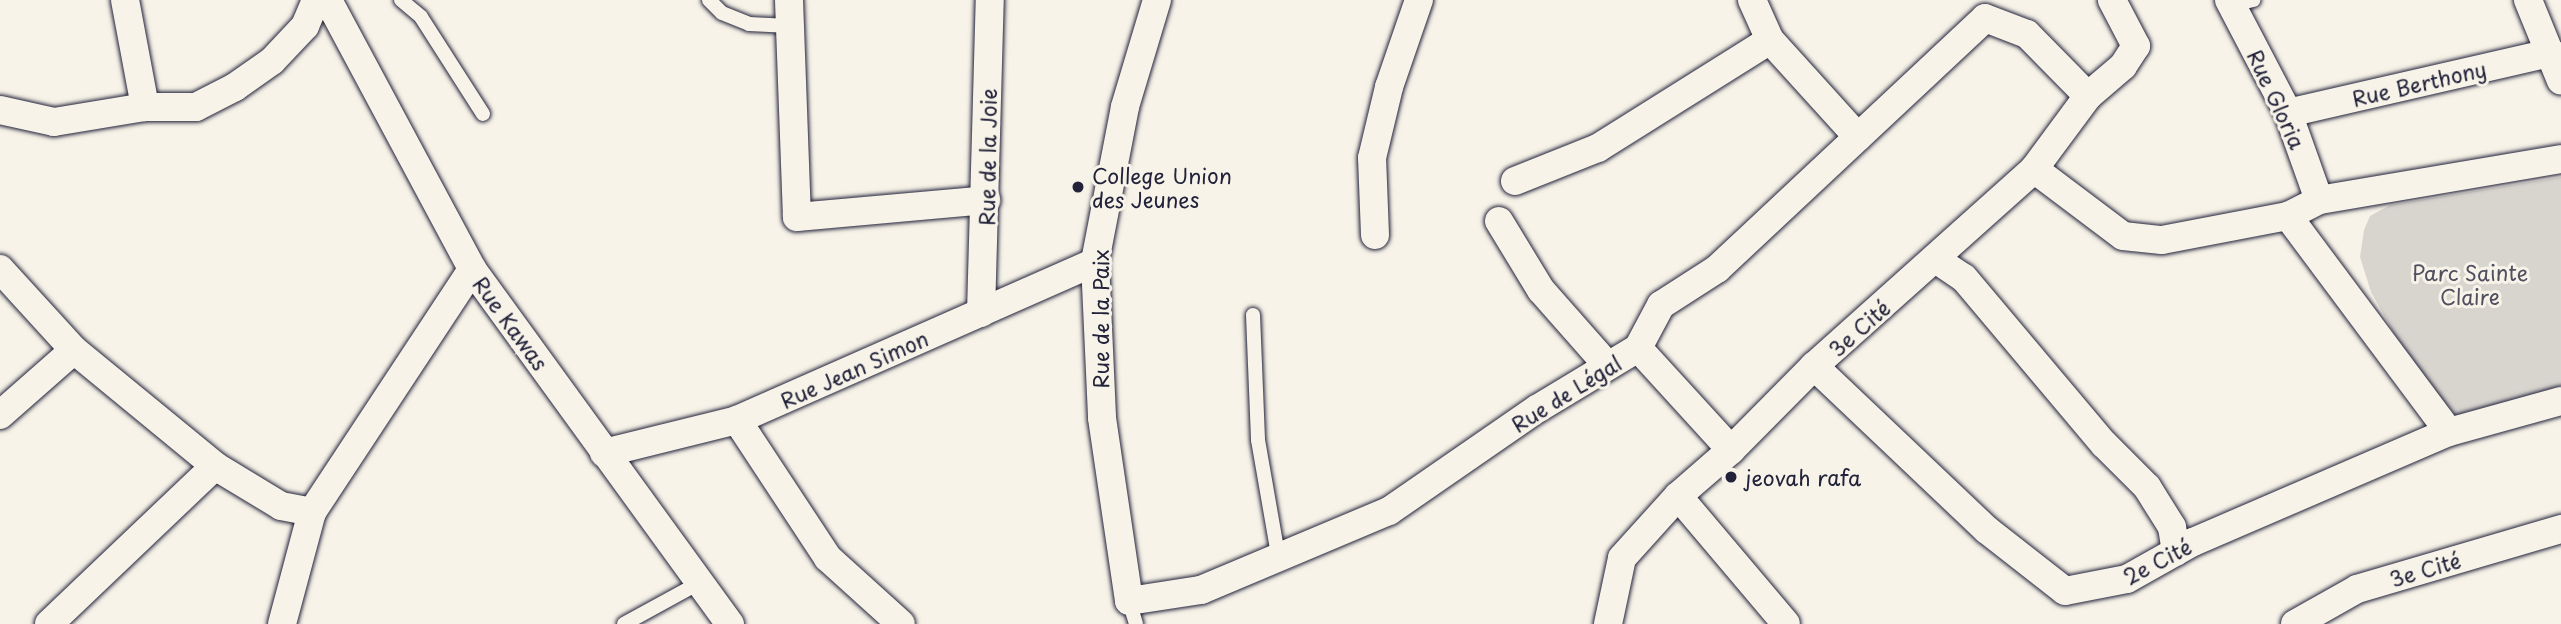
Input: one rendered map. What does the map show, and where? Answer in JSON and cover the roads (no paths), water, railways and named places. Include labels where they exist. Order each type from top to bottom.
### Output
[{"type":"street","points":[[125,0],[145,107]]},
{"type":"street","points":[[0,110],[54,122],[145,107],[196,107],[235,87],[272,61],[305,26],[316,0]]},
{"type":"street","name":"Rue Kawas","points":[[328,0],[472,269],[697,584],[730,624]]},
{"type":"street","name":"Rue de la Joie","points":[[982,313],[990,0]]},
{"type":"street","name":"Rue de la Paix","points":[[1132,612],[1102,418],[1096,262],[1122,118],[1157,0]]},
{"type":"street","points":[[1375,235],[1372,158],[1389,87],[1419,0]]},
{"type":"street","points":[[1752,0],[1770,40],[1857,138]]},
{"type":"street","name":"3e Cité","points":[[1608,624],[1622,558],[1678,496],[1731,450],[1814,366],[1937,260],[2036,164],[2088,96],[2123,66],[2136,46],[2112,0]]},
{"type":"street","points":[[2528,0],[2561,81]]},
{"type":"street","name":"Rue Gloria","points":[[2238,2],[2288,113],[2319,200]]},
{"type":"street","points":[[789,13],[797,217],[986,200]]},
{"type":"street","name":"Rue de Légal","points":[[1132,612],[1201,590],[1389,511],[1638,348],[1661,305],[1717,269],[1985,18],[2027,34],[2088,96]]},
{"type":"street","points":[[1515,181],[1598,148],[1770,40]]},
{"type":"street","name":"Rue Berthony","points":[[2288,113],[2551,53]]},
{"type":"street","points":[[2036,164],[2123,236],[2162,240],[2288,216],[2319,200],[2561,159]]},
{"type":"street","points":[[2288,216],[2449,432]]},
{"type":"street","points":[[1499,221],[1541,290],[1608,366]]},
{"type":"street","points":[[1937,260],[1964,278],[2104,444],[2147,487],[2172,527],[2176,552]]},
{"type":"street","name":"Rue Jean Simon","points":[[604,453],[737,420],[1096,262]]},
{"type":"street","points":[[0,269],[74,350],[215,466],[281,506],[312,512]]},
{"type":"street","points":[[282,624],[312,512],[472,269]]},
{"type":"street","points":[[1638,348],[1731,450]]},
{"type":"street","points":[[0,415],[74,350]]},
{"type":"street","name":"2e Cité","points":[[1814,366],[1987,530],[2066,591],[2127,579],[2176,552],[2449,432],[2561,401]]},
{"type":"street","points":[[737,420],[828,558],[901,624]]},
{"type":"street","points":[[49,624],[215,466]]},
{"type":"street","points":[[1678,496],[1786,624]]},
{"type":"street","name":"3e Cité","points":[[2295,624],[2357,589],[2561,529]]},
{"type":"lane","points":[[401,0],[421,17],[484,114]]},
{"type":"lane","points":[[709,0],[722,13],[749,24],[789,13]]},
{"type":"lane","points":[[1253,315],[1258,440],[1279,559]]},
{"type":"lane","points":[[624,624],[697,584]]},
{"type":"place","name":"College Union des Jeunes","points":[[1078,187]]},
{"type":"place","name":"jeovah rafa","points":[[1731,477]]},
{"type":"park label","name":"Parc Sainte Claire","points":[[2470,284]]}]
